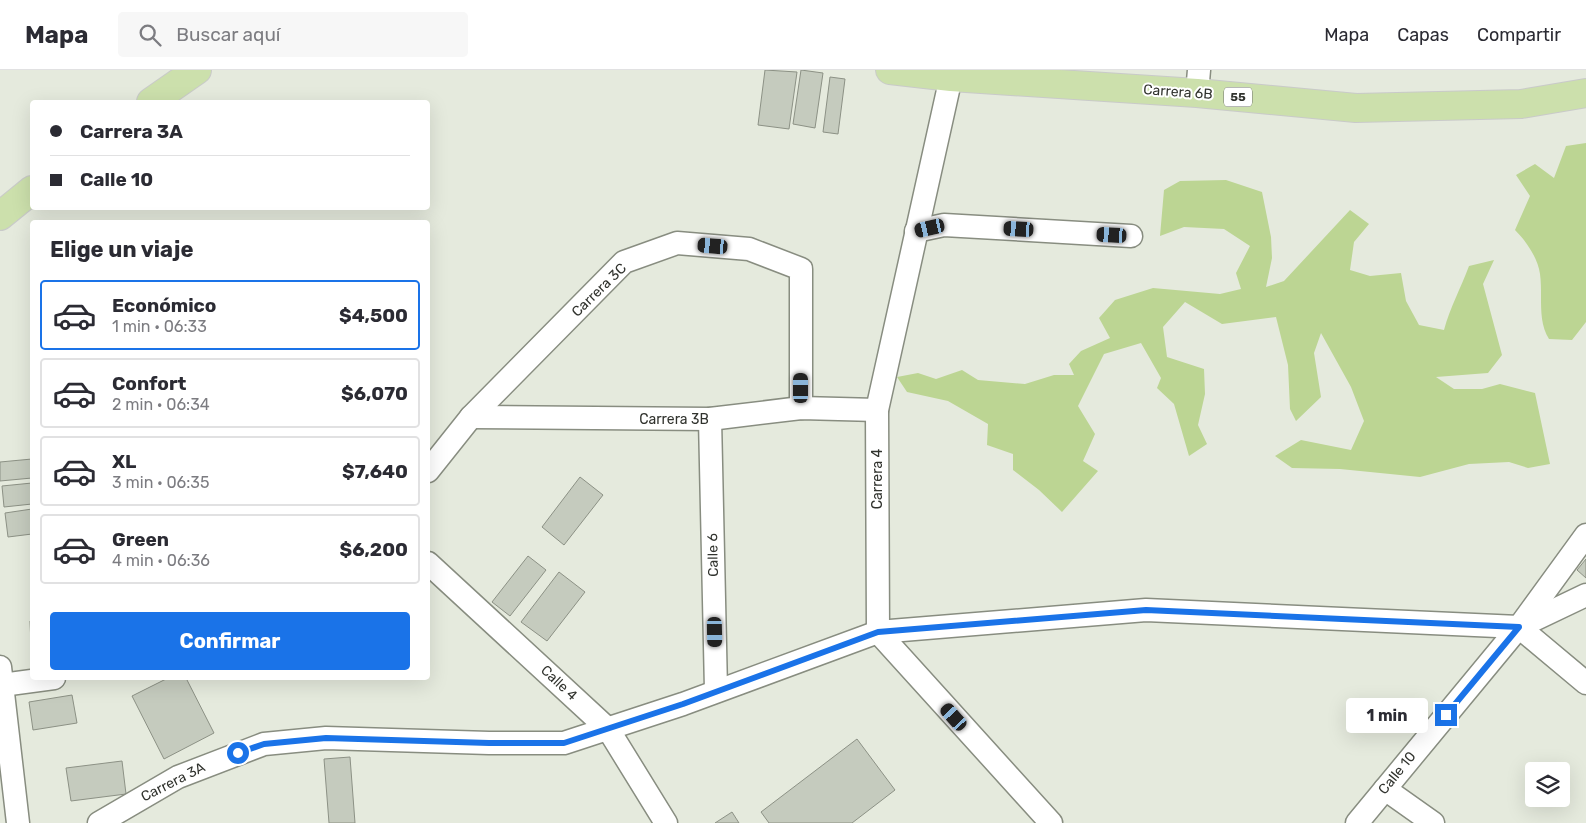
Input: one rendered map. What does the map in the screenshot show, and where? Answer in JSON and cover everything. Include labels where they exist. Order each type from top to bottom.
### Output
[{"type":"highway","points":[[154,100],[197,70]]},
{"type":"highway","name":"Carrera 6B","points":[[890,70],[951,77],[1198,82],[1356,108],[1521,104],[1586,93]]},
{"type":"highway","points":[[0,216],[30,192]]},
{"type":"street","name":"Carrera 4","points":[[878,632],[877,410],[951,77]]},
{"type":"street","points":[[916,231],[944,224],[1131,236]]},
{"type":"street","name":"Carrera 3C","points":[[471,417],[624,262],[676,243],[749,249],[801,269],[801,408]]},
{"type":"street","name":"Carrera 3B","points":[[471,417],[710,419],[801,408],[877,410]]},
{"type":"street","points":[[430,468],[471,417]]},
{"type":"street","name":"Calle 6","points":[[710,419],[716,690]]},
{"type":"street","name":"Calle 10","points":[[1357,823],[1519,627],[1586,535]]},
{"type":"street","name":"Calle 4","points":[[430,565],[608,729],[666,823]]},
{"type":"street","points":[[1586,595],[1519,627],[1586,682]]},
{"type":"street","name":"Carrera 3A","points":[[99,823],[178,777],[264,744],[326,738],[489,743],[564,743],[878,632],[1146,610],[1519,627]]},
{"type":"street","points":[[878,632],[1050,823]]},
{"type":"street","points":[[12,820],[1,676],[30,677]]},
{"type":"street","points":[[1385,789],[1433,823]]},
{"type":"green space","points":[[1586,143],[1586,322],[1572,340],[1549,339],[1543,324],[1539,268],[1531,250],[1515,230],[1530,196],[1516,175],[1535,164],[1554,178],[1566,146]]},
{"type":"green space","points":[[1226,180],[1262,192],[1271,237],[1272,258],[1266,287],[1284,281],[1350,210],[1369,224],[1354,242],[1350,270],[1370,276],[1401,273],[1406,301],[1419,325],[1444,330],[1449,313],[1469,266],[1494,260],[1483,284],[1502,355],[1488,373],[1436,377],[1454,389],[1482,389],[1500,384],[1535,393],[1550,464],[1528,468],[1509,462],[1469,464],[1420,477],[1340,469],[1292,468],[1275,456],[1301,440],[1351,450],[1364,421],[1351,387],[1321,333],[1314,353],[1321,397],[1296,421],[1290,409],[1288,365],[1276,317],[1222,324],[1185,302],[1163,327],[1167,357],[1204,369],[1205,394],[1198,425],[1207,444],[1189,456],[1174,404],[1157,388],[1161,378],[1141,343],[1104,354],[1078,406],[1095,434],[1083,461],[1098,471],[1062,512],[1039,490],[1013,470],[1013,454],[987,445],[988,424],[948,401],[907,392],[897,377],[918,373],[936,379],[962,370],[978,380],[1025,384],[1054,375],[1074,375],[1069,364],[1081,351],[1110,338],[1099,318],[1115,300],[1153,288],[1220,294],[1241,289],[1236,273],[1250,246],[1224,229],[1184,227],[1160,236],[1164,190],[1180,181]]},
{"type":"building","points":[[765,70],[797,72],[789,129],[758,125]]},
{"type":"building","points":[[801,70],[823,73],[815,128],[793,124]]},
{"type":"building","points":[[830,77],[845,79],[838,134],[823,132]]},
{"type":"building","points":[[30,459],[30,478],[0,481],[0,462]]},
{"type":"building","points":[[580,477],[603,495],[564,545],[542,527]]},
{"type":"building","points":[[30,483],[30,504],[4,507],[2,486]]},
{"type":"building","points":[[30,509],[30,534],[8,537],[5,513]]},
{"type":"building","points":[[528,556],[546,570],[510,616],[492,602]]},
{"type":"building","points":[[1586,559],[1586,578],[1577,570]]},
{"type":"building","points":[[559,572],[585,592],[547,641],[521,622]]},
{"type":"building","points":[[164,680],[187,680],[214,733],[164,759],[132,696]]},
{"type":"building","points":[[72,695],[77,723],[33,730],[29,702]]},
{"type":"building","points":[[857,739],[895,790],[852,823],[769,823],[761,812]]},
{"type":"building","points":[[350,757],[355,823],[329,823],[324,759]]},
{"type":"building","points":[[122,761],[126,794],[71,801],[66,768]]},
{"type":"building","points":[[732,812],[739,823],[715,823]]},
{"type":"route","points":[[238,753],[264,744],[326,738],[489,743],[564,743],[683,704],[716,690],[878,632],[1146,610],[1519,627],[1446,715]]}]
